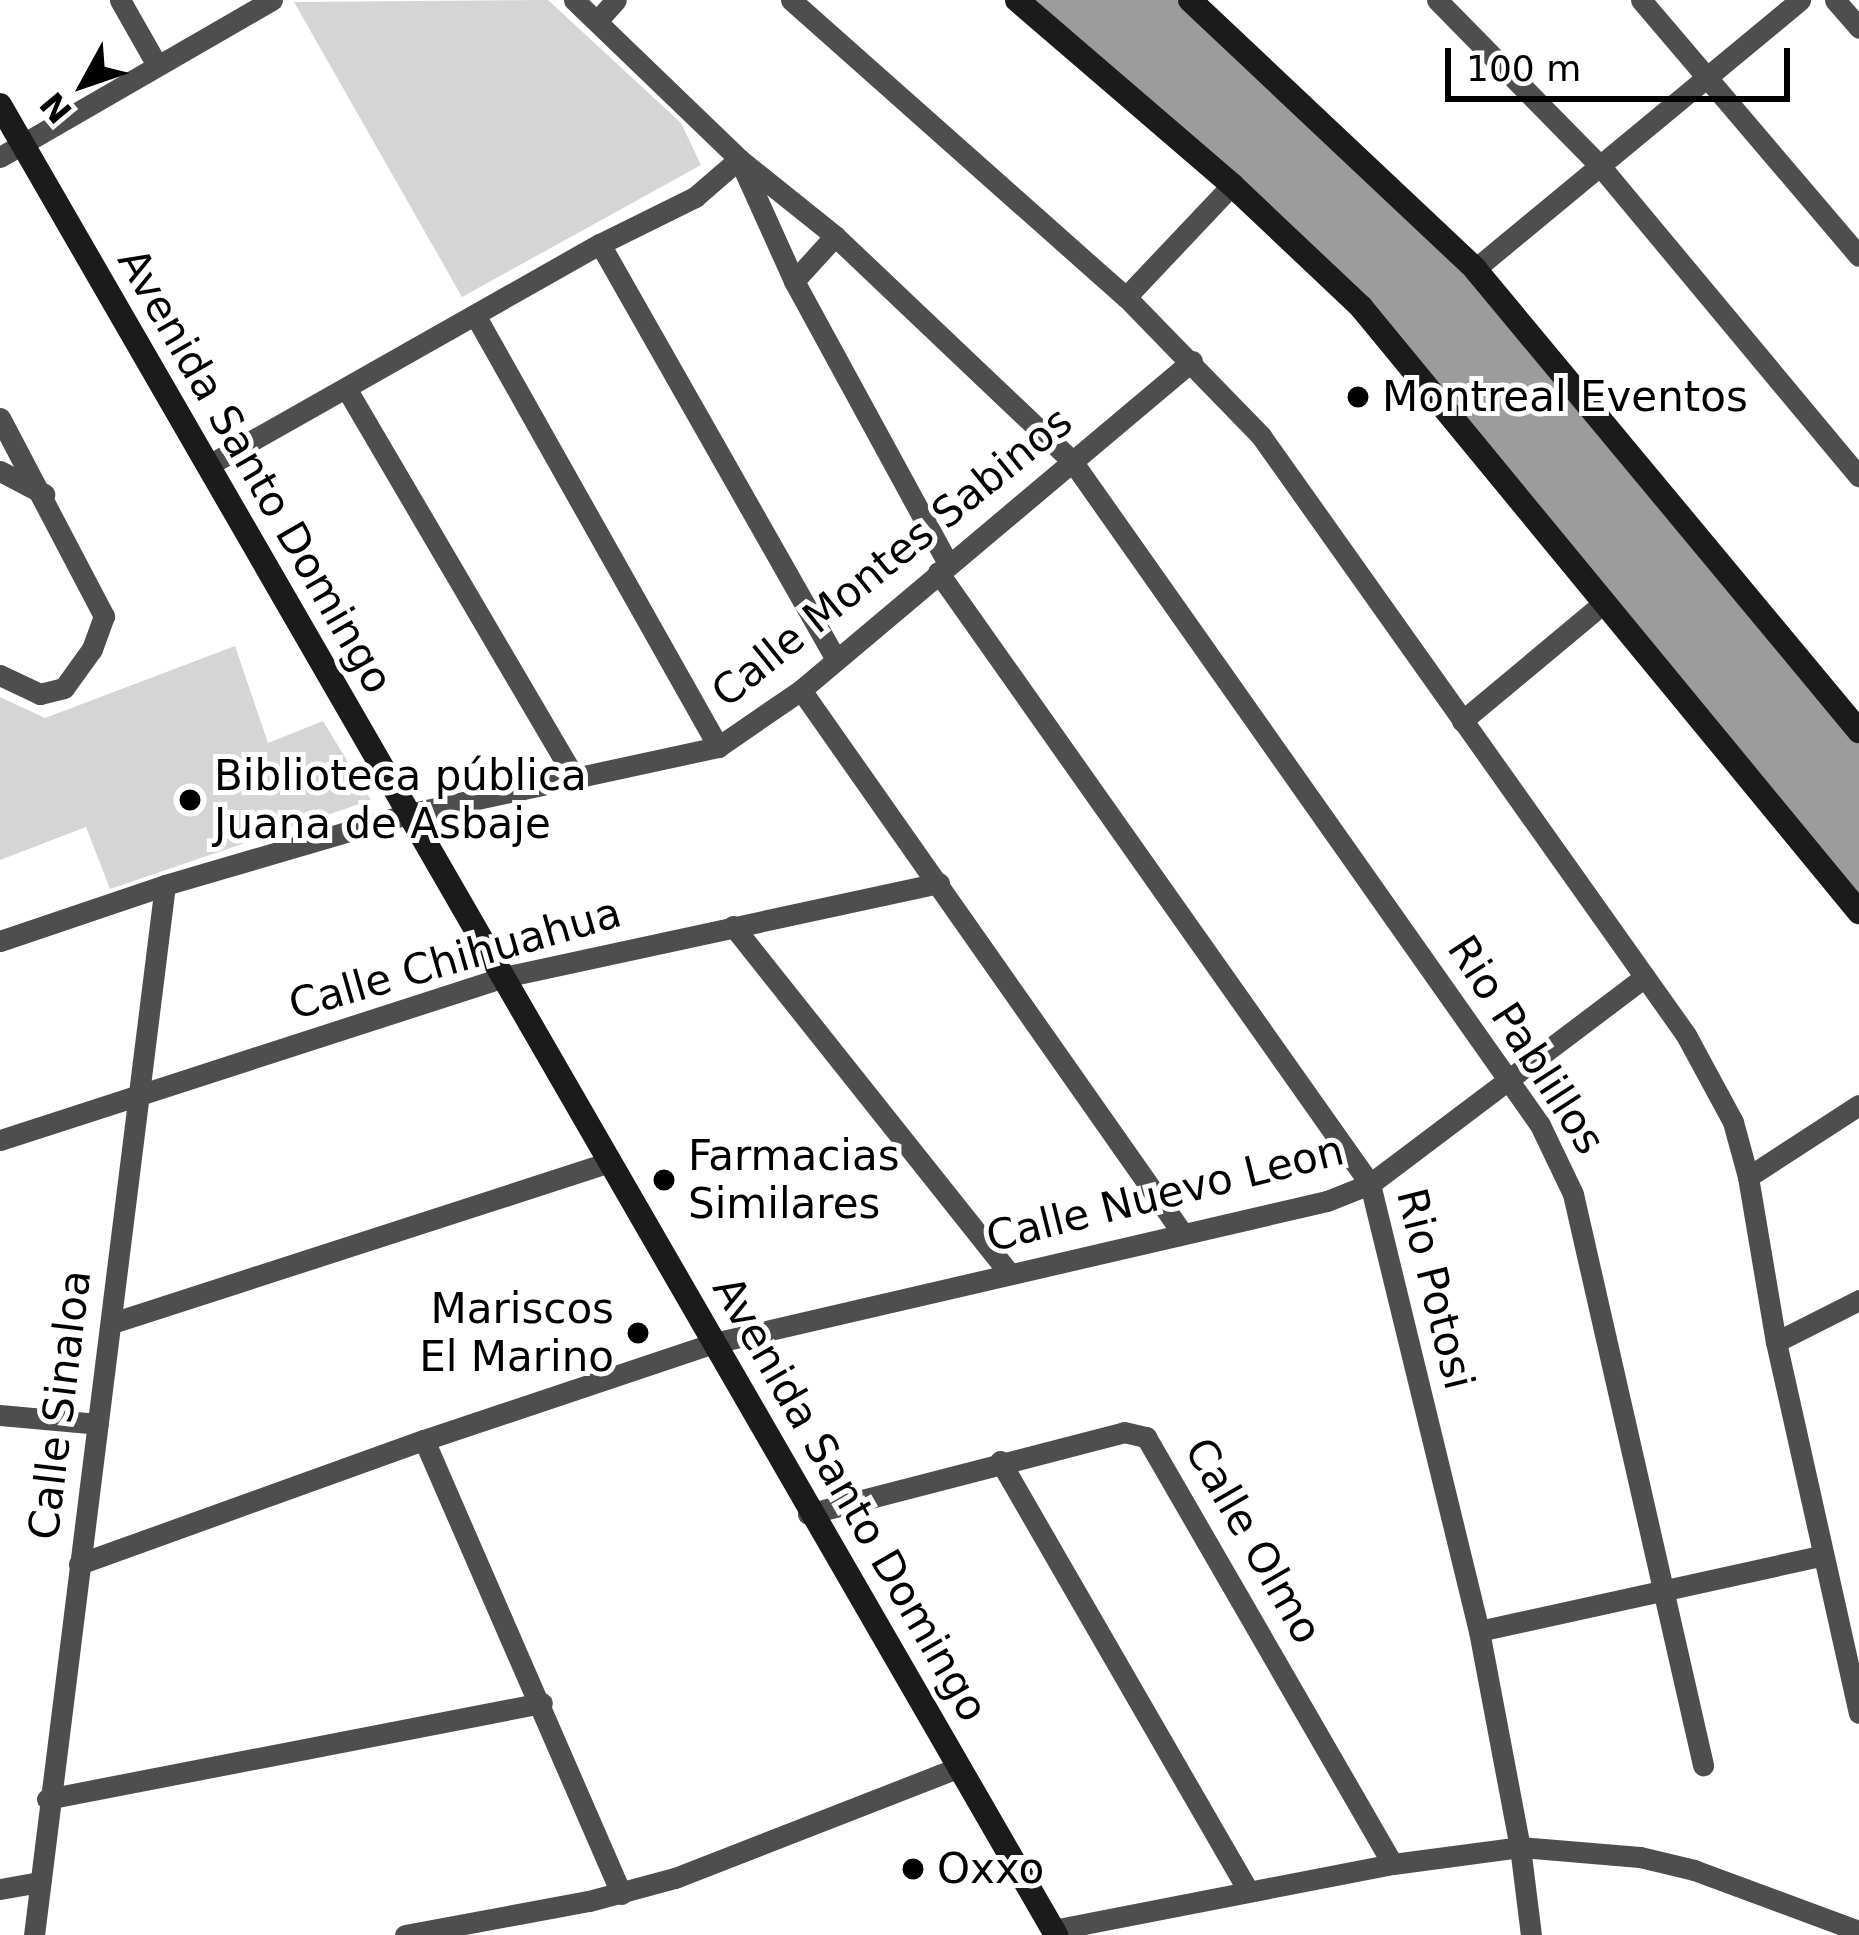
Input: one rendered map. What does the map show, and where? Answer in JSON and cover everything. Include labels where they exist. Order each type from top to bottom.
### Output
[{"type":"main road","points":[[1018,0],[1232,185],[1361,307],[1859,912]]},
{"type":"main road","points":[[1190,0],[1475,269],[1859,731]]},
{"type":"main road","name":"Avenida Santo Domingo","points":[[0,105],[11,150],[207,466],[808,1514],[1055,1932]]},
{"type":"street","points":[[120,0],[158,65]]},
{"type":"street","points":[[11,150],[272,0]]},
{"type":"street","name":"Rio Pablillos","points":[[574,0],[739,160],[835,236],[1072,461],[1557,1152],[1573,1194],[1703,1766]]},
{"type":"street","points":[[596,21],[616,0]]},
{"type":"street","points":[[791,0],[1126,297],[1261,436],[1645,977],[1712,1080],[1733,1122],[1748,1177],[1820,1556],[1859,1712]]},
{"type":"street","points":[[1437,0],[1601,166],[1859,477]]},
{"type":"street","points":[[1641,0],[1859,256]]},
{"type":"street","points":[[1475,269],[1800,0]]},
{"type":"street","points":[[1835,0],[1859,28]]},
{"type":"street","points":[[207,466],[600,244],[695,196],[739,160]]},
{"type":"street","name":"Rio Potosi","points":[[739,160],[794,281],[943,568],[1370,1184],[1479,1631],[1520,1846],[1531,1935]]},
{"type":"street","points":[[1126,297],[1232,185]]},
{"type":"street","points":[[794,281],[835,236]]},
{"type":"street","points":[[600,244],[836,659]]},
{"type":"street","points":[[475,315],[718,748]]},
{"type":"street","name":"Calle Montes Sabinos","points":[[0,941],[164,885],[408,814],[718,748],[801,690],[1192,361]]},
{"type":"street","points":[[346,388],[575,778]]},
{"type":"street","points":[[0,418],[44,494],[104,616],[92,649],[64,688],[40,694],[0,676]]},
{"type":"street","points":[[0,471],[44,494]]},
{"type":"street","points":[[1462,722],[1605,602]]},
{"type":"street","points":[[801,690],[1181,1231]]},
{"type":"street","name":"Calle Chihuahua","points":[[0,1140],[504,977],[939,883]]},
{"type":"street","name":"Calle Sinaloa","points":[[34,1935],[47,1799],[112,1324],[164,885]]},
{"type":"street","points":[[733,926],[1010,1274]]},
{"type":"street","name":"Calle Nuevo Leon","points":[[80,1564],[424,1439],[714,1343],[1181,1231],[1327,1201],[1370,1184],[1645,977]]},
{"type":"street","points":[[1748,1177],[1859,1106]]},
{"type":"street","points":[[112,1324],[610,1162]]},
{"type":"street","points":[[1776,1342],[1859,1300]]},
{"type":"street","points":[[0,1415],[98,1424]]},
{"type":"street","name":"Calle Olmo","points":[[808,1514],[1124,1432],[1146,1437],[1393,1864]]},
{"type":"street","points":[[424,1439],[621,1894]]},
{"type":"street","points":[[1000,1461],[1248,1891]]},
{"type":"street","points":[[1479,1631],[1820,1556]]},
{"type":"street","points":[[47,1799],[542,1703]]},
{"type":"street","points":[[405,1935],[621,1894],[773,1844],[960,1767]]},
{"type":"street","points":[[1055,1932],[1393,1864],[1520,1846],[1640,1857],[1694,1870],[1859,1931]]},
{"type":"street","points":[[0,1889],[40,1882]]},
{"type":"shaded area","points":[[548,0],[681,123],[701,165],[462,297],[294,2]]},
{"type":"shaded area","points":[[1017,0],[1190,0],[1475,269],[1859,731],[1859,912],[1361,307]]},
{"type":"shaded area","points":[[235,646],[268,743],[323,721],[371,800],[110,889],[86,827],[0,860],[0,697],[45,718]]},
{"type":"place","name":"Montreal Eventos","points":[[1358,397]]},
{"type":"place","name":"Biblioteca pública Juana de Asbaje","points":[[190,800]]},
{"type":"place","name":"Farmacias Similares","points":[[664,1180]]},
{"type":"place","name":"Mariscos El Marino","points":[[638,1333]]},
{"type":"place","name":"Oxxo","points":[[913,1869]]}]
